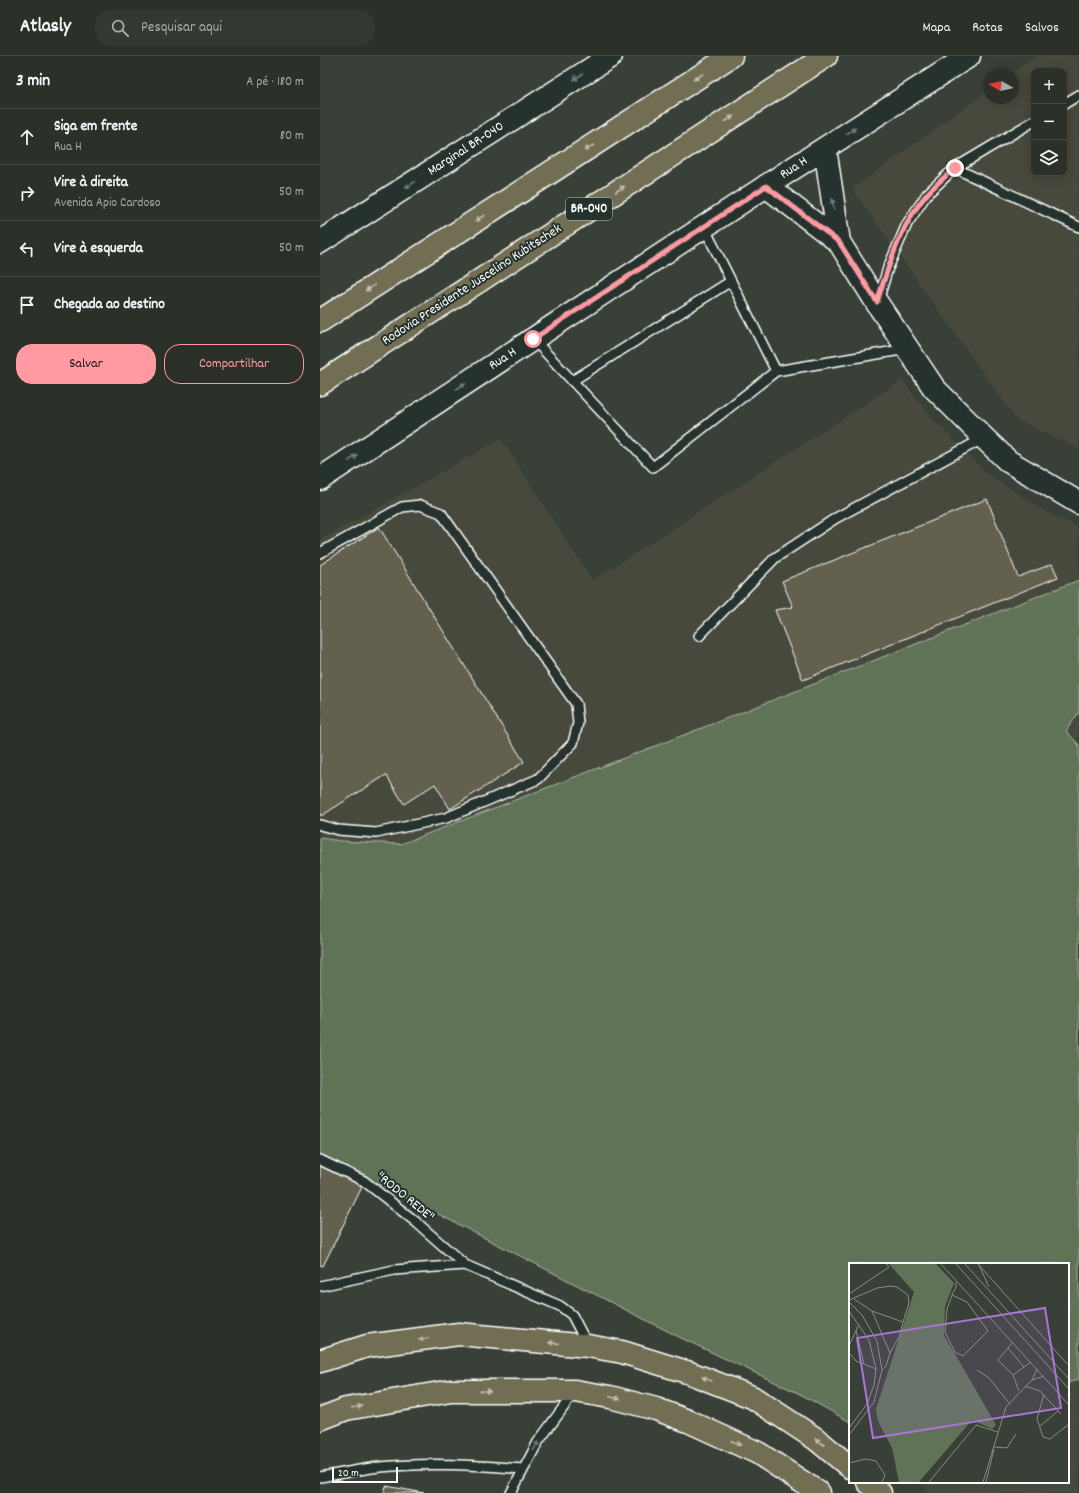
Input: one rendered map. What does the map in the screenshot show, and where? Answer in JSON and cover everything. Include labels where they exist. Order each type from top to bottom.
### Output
[{"type":"highway","points":[[320,321],[731,56]]},
{"type":"highway","name":"Rodovia Presidente Juscelino Kubitschek","points":[[320,384],[826,56]]},
{"type":"highway","points":[[320,1361],[367,1346],[459,1334],[588,1346],[622,1352],[690,1373],[752,1397],[816,1440],[849,1466]]},
{"type":"highway","points":[[320,1419],[346,1409],[451,1391],[575,1391],[610,1397],[656,1409],[688,1421],[758,1453],[819,1493]]},
{"type":"highway","points":[[869,1483],[880,1493]]},
{"type":"main road","name":"Marginal BR-040","points":[[320,242],[611,56]]},
{"type":"main road","name":"Rua H","points":[[320,479],[824,148],[969,56]]},
{"type":"main road","points":[[824,148],[839,242]]},
{"type":"main road","points":[[766,186],[839,242],[934,388],[1008,461],[1079,503]]},
{"type":"lane","points":[[1067,102],[1079,95]]},
{"type":"lane","points":[[877,302],[888,268],[907,224],[927,194],[955,168],[1031,123]]},
{"type":"lane","points":[[955,168],[1079,227]]},
{"type":"lane","points":[[704,227],[776,371]]},
{"type":"lane","points":[[572,381],[731,281]]},
{"type":"lane","points":[[533,339],[653,467],[776,371],[908,349]]},
{"type":"lane","points":[[699,636],[775,558],[836,518],[984,438]]},
{"type":"lane","points":[[320,553],[402,507],[420,505],[441,513],[576,704],[578,723],[573,743],[538,779],[446,818],[376,833],[338,830],[320,824]]},
{"type":"lane","name":"\"RODO REDE\"","points":[[320,1160],[364,1182],[416,1222],[466,1265],[560,1306],[572,1315],[588,1346]]},
{"type":"lane","name":"\"RODO REDE\"","points":[[320,1286],[394,1270],[466,1265]]},
{"type":"lane","points":[[511,1493],[538,1442],[575,1391]]},
{"type":"lane","points":[[320,1478],[379,1467],[421,1464],[480,1465],[524,1469]]},
{"type":"shaded area","points":[[1036,56],[1079,56],[1079,449],[1017,420],[852,189],[983,94],[983,104],[1019,104],[1019,68]]},
{"type":"shaded area","points":[[902,380],[931,417],[986,473],[1046,512],[1079,528],[1079,580],[401,844],[341,841],[320,838],[320,540],[501,439],[592,580]]},
{"type":"shaded area","points":[[1079,712],[1079,745],[1066,731]]},
{"type":"shaded area","points":[[1079,1379],[1079,1493],[929,1493],[919,1483],[1069,1483],[1069,1383]]},
{"type":"green space","points":[[1079,580],[1079,712],[1066,731],[1079,745],[1079,1379],[1069,1383],[1069,1263],[849,1263],[849,1421],[800,1394],[679,1337],[320,1154],[320,838],[341,841],[401,844]]},
{"type":"building","points":[[987,499],[1018,577],[1052,564],[1058,577],[803,680],[775,610],[793,607],[782,581]]},
{"type":"building","points":[[379,527],[524,762],[450,809],[435,784],[404,804],[386,775],[321,816],[320,565]]},
{"type":"building","points":[[320,1163],[363,1185],[323,1266],[320,1265]]},
{"type":"building","points":[[386,1486],[424,1493],[384,1493]]},
{"type":"route","points":[[533,339],[766,186],[839,242],[877,302],[888,268],[907,224],[927,194],[955,168]]}]
